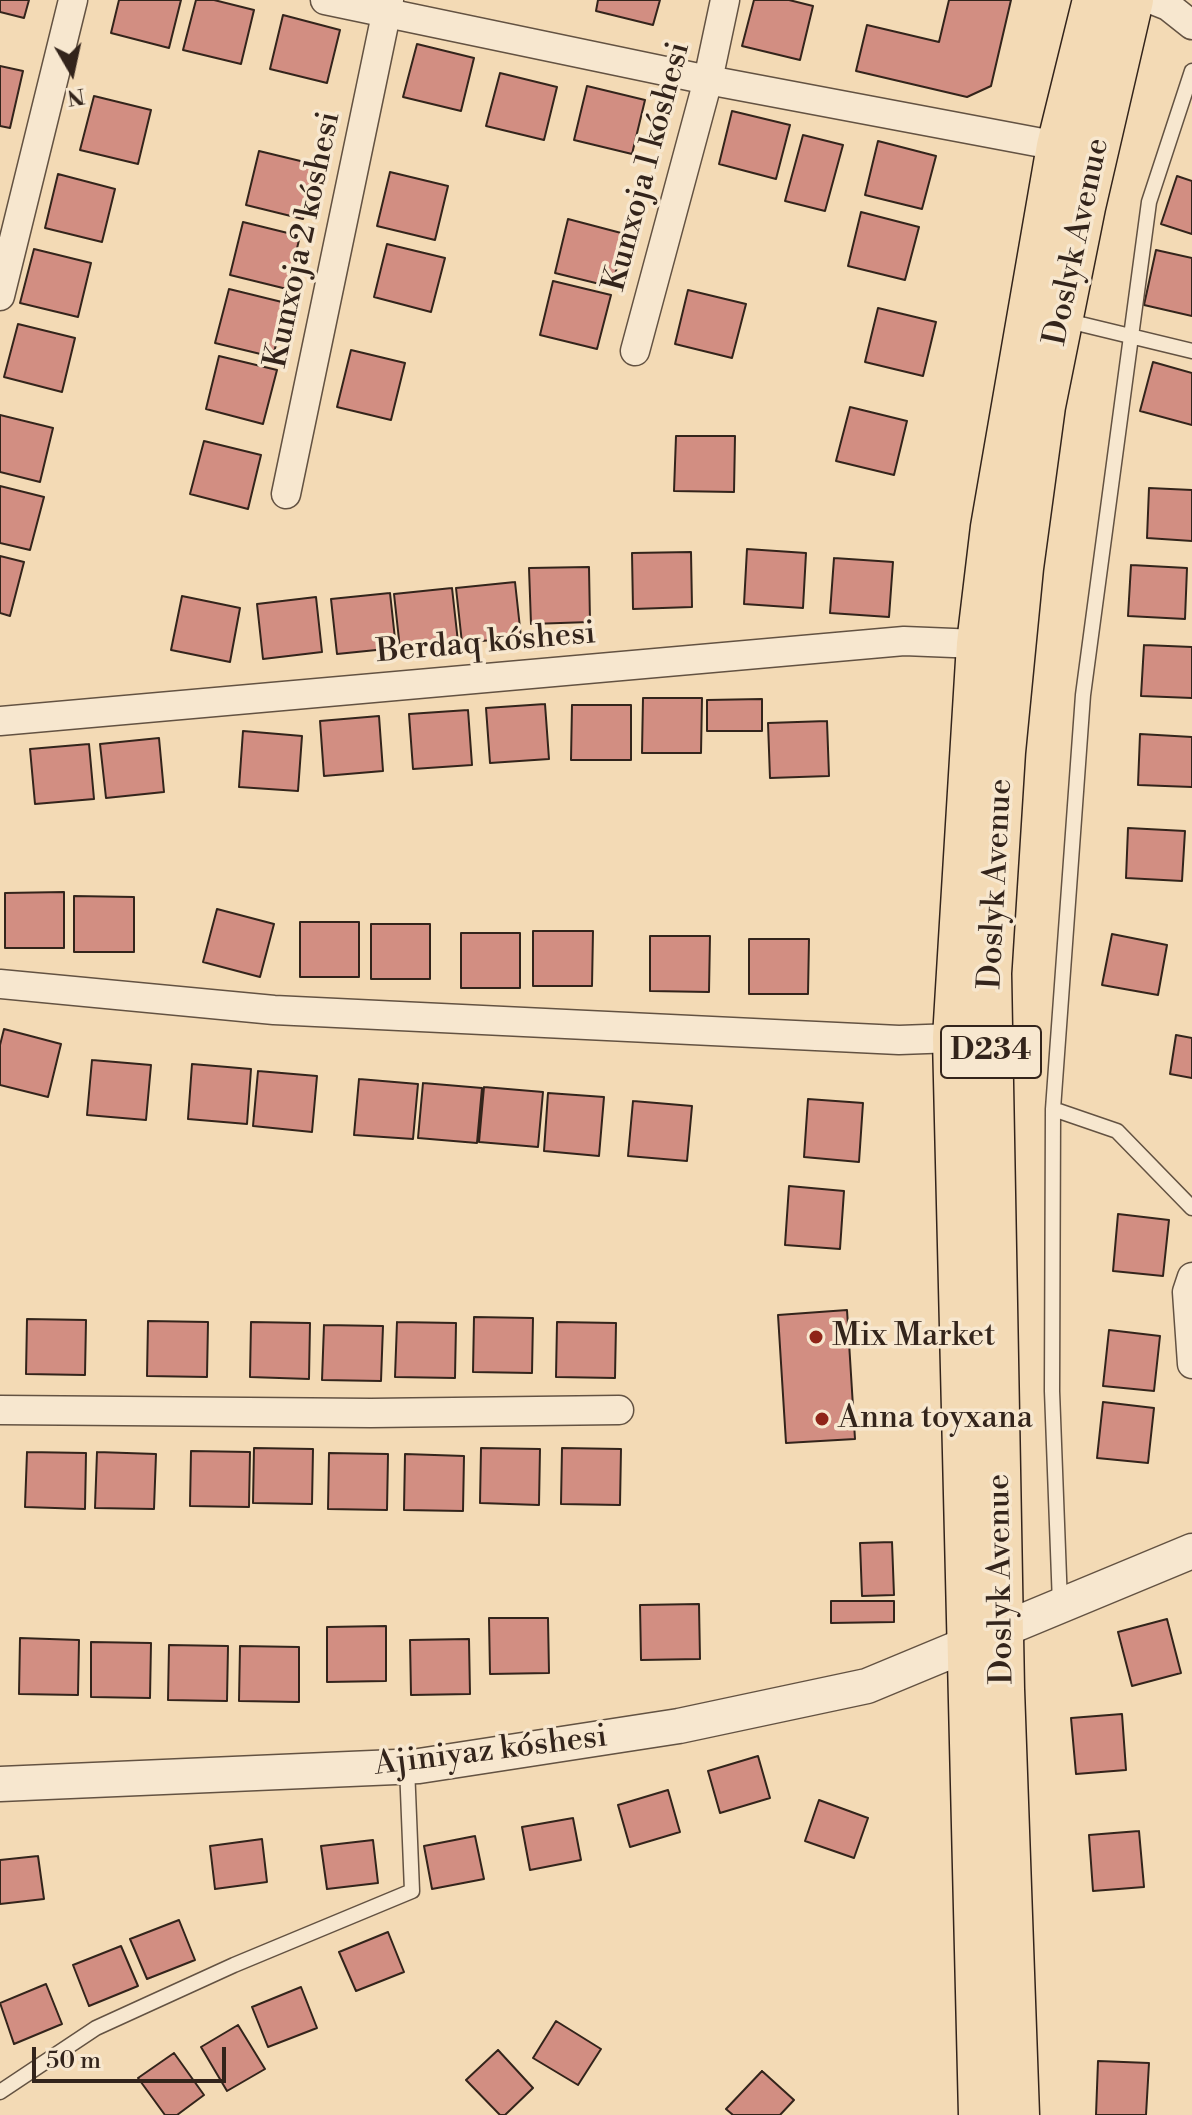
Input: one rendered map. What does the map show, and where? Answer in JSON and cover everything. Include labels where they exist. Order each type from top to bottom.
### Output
[{"type":"main road","name":"Doslyk Avenue","points":[[1018,2115],[986,1636],[954,1038],[978,644],[999,483],[1058,146],[1094,0]]},
{"type":"main road","name":"Doslyk Avenue","points":[[980,2115],[990,973],[1004,752],[1022,568],[1044,406],[1107,99],[1132,0]]},
{"type":"street","points":[[0,296],[73,0]]},
{"type":"street","points":[[325,0],[387,6],[708,80],[1058,146]]},
{"type":"street","name":"Kunxoja 1 kóshesi","points":[[635,351],[708,80],[725,0]]},
{"type":"street","points":[[1153,0],[1168,6],[1192,25]]},
{"type":"street","name":"Kunxoja 2 kóshesi","points":[[286,494],[387,6]]},
{"type":"street","name":"Berdaq kóshesi","points":[[0,721],[904,641],[978,644]]},
{"type":"street","points":[[0,984],[274,1010],[884,1039],[954,1038]]},
{"type":"street","points":[[1192,1277],[1187,1292],[1192,1364]]},
{"type":"street","points":[[0,1410],[371,1413],[619,1410]]},
{"type":"street","name":"Ajiniyaz kóshesi","points":[[0,1784],[407,1767],[679,1726],[867,1686],[1192,1551]]},
{"type":"lane","points":[[1060,1604],[1052,1391],[1053,1109],[1083,695],[1149,202],[1192,71]]},
{"type":"lane","points":[[1062,319],[1192,351]]},
{"type":"lane","points":[[1053,1109],[1117,1131],[1192,1208]]},
{"type":"lane","points":[[0,2092],[96,2028],[234,1965],[412,1891],[407,1767]]},
{"type":"building","points":[[0,0],[29,0],[24,18],[0,12]]},
{"type":"building","points":[[119,0],[181,0],[169,48],[111,33]]},
{"type":"building","points":[[196,0],[214,0],[254,10],[241,64],[183,50]]},
{"type":"building","points":[[598,0],[660,0],[653,25],[596,11]]},
{"type":"building","points":[[754,0],[789,0],[813,6],[800,60],[742,46]]},
{"type":"building","points":[[949,0],[1011,0],[991,86],[967,97],[856,71],[867,25],[939,42]]},
{"type":"building","points":[[283,15],[340,30],[327,83],[270,69]]},
{"type":"building","points":[[417,44],[474,58],[461,111],[403,97]]},
{"type":"building","points":[[0,66],[23,71],[10,128],[0,126]]},
{"type":"building","points":[[500,73],[557,87],[544,140],[486,126]]},
{"type":"building","points":[[587,86],[645,100],[632,154],[574,140]]},
{"type":"building","points":[[94,96],[151,110],[138,164],[80,150]]},
{"type":"building","points":[[732,111],[790,125],[776,179],[719,164]]},
{"type":"building","points":[[803,135],[843,145],[825,211],[785,201]]},
{"type":"building","points":[[878,141],[936,156],[922,209],[865,195]]},
{"type":"building","points":[[259,151],[317,165],[303,219],[246,205]]},
{"type":"building","points":[[390,172],[448,186],[435,240],[377,226]]},
{"type":"building","points":[[58,174],[115,189],[102,242],[45,228]]},
{"type":"building","points":[[1177,176],[1192,181],[1192,234],[1161,224]]},
{"type":"building","points":[[861,212],[919,227],[905,280],[848,266]]},
{"type":"building","points":[[568,219],[625,234],[612,287],[555,273]]},
{"type":"building","points":[[243,222],[300,236],[287,289],[230,275]]},
{"type":"building","points":[[387,244],[445,258],[431,312],[374,297]]},
{"type":"building","points":[[34,249],[91,263],[78,317],[20,303]]},
{"type":"building","points":[[1156,250],[1192,258],[1192,316],[1144,305]]},
{"type":"building","points":[[553,281],[611,295],[597,349],[540,335]]},
{"type":"building","points":[[229,289],[286,303],[273,357],[215,343]]},
{"type":"building","points":[[688,290],[746,304],[732,358],[675,344]]},
{"type":"building","points":[[878,308],[936,322],[923,376],[865,362]]},
{"type":"building","points":[[18,324],[75,338],[62,392],[4,377]]},
{"type":"building","points":[[351,350],[405,363],[391,420],[337,407]]},
{"type":"building","points":[[219,356],[277,370],[263,424],[206,409]]},
{"type":"building","points":[[1153,362],[1192,373],[1192,425],[1140,411]]},
{"type":"building","points":[[850,407],[907,421],[894,475],[836,461]]},
{"type":"building","points":[[0,415],[53,428],[40,482],[0,472]]},
{"type":"building","points":[[676,436],[735,436],[734,492],[674,491]]},
{"type":"building","points":[[204,441],[261,455],[248,509],[190,494]]},
{"type":"building","points":[[0,486],[44,497],[30,550],[0,543]]},
{"type":"building","points":[[1149,488],[1192,490],[1192,541],[1147,538]]},
{"type":"building","points":[[747,549],[806,553],[803,608],[744,604]]},
{"type":"building","points":[[691,552],[692,607],[633,609],[632,553]]},
{"type":"building","points":[[0,556],[24,562],[10,616],[0,613]]},
{"type":"building","points":[[834,558],[893,562],[889,617],[830,613]]},
{"type":"building","points":[[1131,565],[1187,568],[1185,619],[1128,616]]},
{"type":"building","points":[[589,567],[590,622],[531,624],[529,568]]},
{"type":"building","points":[[515,582],[521,637],[462,643],[456,588]]},
{"type":"building","points":[[452,588],[458,642],[400,649],[394,594]]},
{"type":"building","points":[[390,593],[396,648],[337,654],[331,599]]},
{"type":"building","points":[[182,596],[240,608],[230,662],[171,650]]},
{"type":"building","points":[[316,597],[322,652],[263,659],[257,604]]},
{"type":"building","points":[[1144,645],[1192,647],[1192,698],[1141,696]]},
{"type":"building","points":[[643,698],[702,698],[701,753],[642,753]]},
{"type":"building","points":[[762,699],[762,731],[707,731],[707,700]]},
{"type":"building","points":[[545,704],[549,759],[490,763],[486,708]]},
{"type":"building","points":[[572,705],[631,705],[631,760],[571,760]]},
{"type":"building","points":[[468,710],[472,765],[413,769],[409,714]]},
{"type":"building","points":[[379,716],[383,771],[324,776],[320,721]]},
{"type":"building","points":[[827,721],[829,776],[770,778],[768,723]]},
{"type":"building","points":[[243,731],[302,736],[298,791],[239,787]]},
{"type":"building","points":[[1140,734],[1192,737],[1192,787],[1138,785]]},
{"type":"building","points":[[159,738],[164,792],[106,798],[100,744]]},
{"type":"building","points":[[89,744],[94,799],[35,804],[30,749]]},
{"type":"building","points":[[1128,828],[1185,831],[1182,881],[1126,878]]},
{"type":"building","points":[[64,892],[64,948],[5,948],[5,893]]},
{"type":"building","points":[[74,896],[134,897],[134,952],[74,952]]},
{"type":"building","points":[[217,909],[274,924],[260,977],[203,962]]},
{"type":"building","points":[[300,922],[359,922],[359,977],[300,977]]},
{"type":"building","points":[[371,924],[430,924],[430,979],[371,979]]},
{"type":"building","points":[[533,931],[593,931],[592,986],[533,986]]},
{"type":"building","points":[[461,933],[520,933],[520,988],[461,988]]},
{"type":"building","points":[[1112,934],[1167,945],[1158,995],[1102,985]]},
{"type":"building","points":[[650,936],[710,936],[709,992],[650,991]]},
{"type":"building","points":[[749,939],[809,939],[808,994],[749,994]]},
{"type":"building","points":[[4,1029],[61,1044],[48,1097],[0,1085],[0,1045]]},
{"type":"building","points":[[1176,1035],[1192,1038],[1192,1078],[1170,1074]]},
{"type":"building","points":[[92,1060],[151,1065],[146,1120],[87,1115]]},
{"type":"building","points":[[192,1064],[251,1069],[247,1124],[188,1119]]},
{"type":"building","points":[[258,1071],[317,1076],[312,1132],[253,1126]]},
{"type":"building","points":[[359,1079],[418,1084],[413,1139],[354,1135]]},
{"type":"building","points":[[423,1083],[482,1088],[477,1143],[418,1138]]},
{"type":"building","points":[[484,1087],[543,1092],[538,1147],[479,1142]]},
{"type":"building","points":[[548,1093],[604,1097],[599,1156],[544,1151]]},
{"type":"building","points":[[808,1099],[863,1103],[859,1162],[804,1157]]},
{"type":"building","points":[[633,1101],[692,1106],[687,1161],[628,1156]]},
{"type":"building","points":[[789,1186],[844,1191],[840,1249],[785,1245]]},
{"type":"building","points":[[1118,1214],[1169,1220],[1163,1276],[1113,1271]]},
{"type":"building","points":[[847,1310],[855,1439],[786,1443],[778,1315]]},
{"type":"building","points":[[474,1317],[533,1318],[532,1373],[473,1372]]},
{"type":"building","points":[[27,1319],[86,1320],[85,1375],[26,1374]]},
{"type":"building","points":[[148,1321],[208,1322],[207,1377],[147,1376]]},
{"type":"building","points":[[251,1322],[310,1323],[309,1379],[250,1377]]},
{"type":"building","points":[[397,1322],[456,1323],[455,1378],[395,1377]]},
{"type":"building","points":[[557,1322],[616,1323],[615,1378],[556,1377]]},
{"type":"building","points":[[324,1325],[383,1326],[381,1381],[322,1380]]},
{"type":"building","points":[[1109,1330],[1160,1336],[1154,1391],[1103,1386]]},
{"type":"building","points":[[1103,1402],[1154,1408],[1148,1463],[1097,1458]]},
{"type":"building","points":[[254,1448],[313,1449],[312,1504],[253,1503]]},
{"type":"building","points":[[481,1448],[540,1449],[539,1505],[480,1503]]},
{"type":"building","points":[[562,1448],[621,1449],[620,1505],[561,1504]]},
{"type":"building","points":[[191,1451],[250,1452],[249,1507],[190,1506]]},
{"type":"building","points":[[27,1452],[86,1453],[85,1509],[25,1507]]},
{"type":"building","points":[[97,1452],[156,1454],[154,1509],[95,1508]]},
{"type":"building","points":[[329,1453],[388,1454],[387,1510],[328,1509]]},
{"type":"building","points":[[405,1454],[464,1456],[463,1511],[404,1510]]},
{"type":"building","points":[[892,1542],[894,1595],[862,1596],[860,1543]]},
{"type":"building","points":[[831,1601],[894,1601],[894,1622],[831,1623]]},
{"type":"building","points":[[699,1604],[700,1659],[641,1660],[640,1605]]},
{"type":"building","points":[[489,1618],[548,1618],[549,1673],[490,1674]]},
{"type":"building","points":[[1167,1619],[1181,1673],[1132,1686],[1118,1632]]},
{"type":"building","points":[[386,1626],[386,1681],[327,1682],[327,1627]]},
{"type":"building","points":[[20,1638],[79,1640],[78,1695],[19,1694]]},
{"type":"building","points":[[469,1639],[470,1694],[411,1695],[410,1640]]},
{"type":"building","points":[[91,1642],[151,1643],[150,1698],[91,1697]]},
{"type":"building","points":[[169,1645],[228,1646],[227,1701],[168,1700]]},
{"type":"building","points":[[240,1646],[299,1647],[299,1702],[239,1701]]},
{"type":"building","points":[[1122,1714],[1126,1770],[1076,1774],[1071,1718]]},
{"type":"building","points":[[758,1756],[770,1798],[720,1813],[708,1771]]},
{"type":"building","points":[[668,1790],[680,1832],[630,1847],[618,1805]]},
{"type":"building","points":[[819,1800],[868,1818],[854,1858],[805,1841]]},
{"type":"building","points":[[573,1818],[581,1860],[530,1870],[522,1827]]},
{"type":"building","points":[[1139,1831],[1144,1887],[1093,1891],[1089,1835]]},
{"type":"building","points":[[475,1836],[484,1879],[432,1889],[424,1846]]},
{"type":"building","points":[[262,1839],[267,1882],[215,1889],[210,1846]]},
{"type":"building","points":[[373,1840],[378,1883],[327,1889],[321,1846]]},
{"type":"building","points":[[38,1856],[44,1899],[0,1904],[0,1860]]},
{"type":"building","points":[[179,1920],[195,1960],[147,1979],[130,1939]]},
{"type":"building","points":[[388,1932],[404,1972],[356,1991],[339,1952]]},
{"type":"building","points":[[121,1946],[138,1986],[89,2006],[73,1965]]},
{"type":"building","points":[[46,1984],[62,2024],[14,2044],[0,2003]]},
{"type":"building","points":[[301,1987],[317,2028],[268,2047],[252,2007]]},
{"type":"building","points":[[556,2021],[601,2049],[578,2085],[533,2058]]},
{"type":"building","points":[[238,2025],[265,2069],[227,2091],[201,2047]]},
{"type":"building","points":[[498,2050],[533,2088],[505,2115],[500,2115],[466,2080]]},
{"type":"building","points":[[174,2053],[204,2095],[177,2115],[165,2115],[138,2078]]},
{"type":"building","points":[[1098,2061],[1149,2063],[1146,2115],[1096,2115]]},
{"type":"building","points":[[762,2071],[794,2100],[780,2115],[733,2115],[726,2109]]},
{"type":"place","name":"Mix Market","points":[[816,1337]]},
{"type":"place","name":"Anna toyxana","points":[[822,1419]]}]
